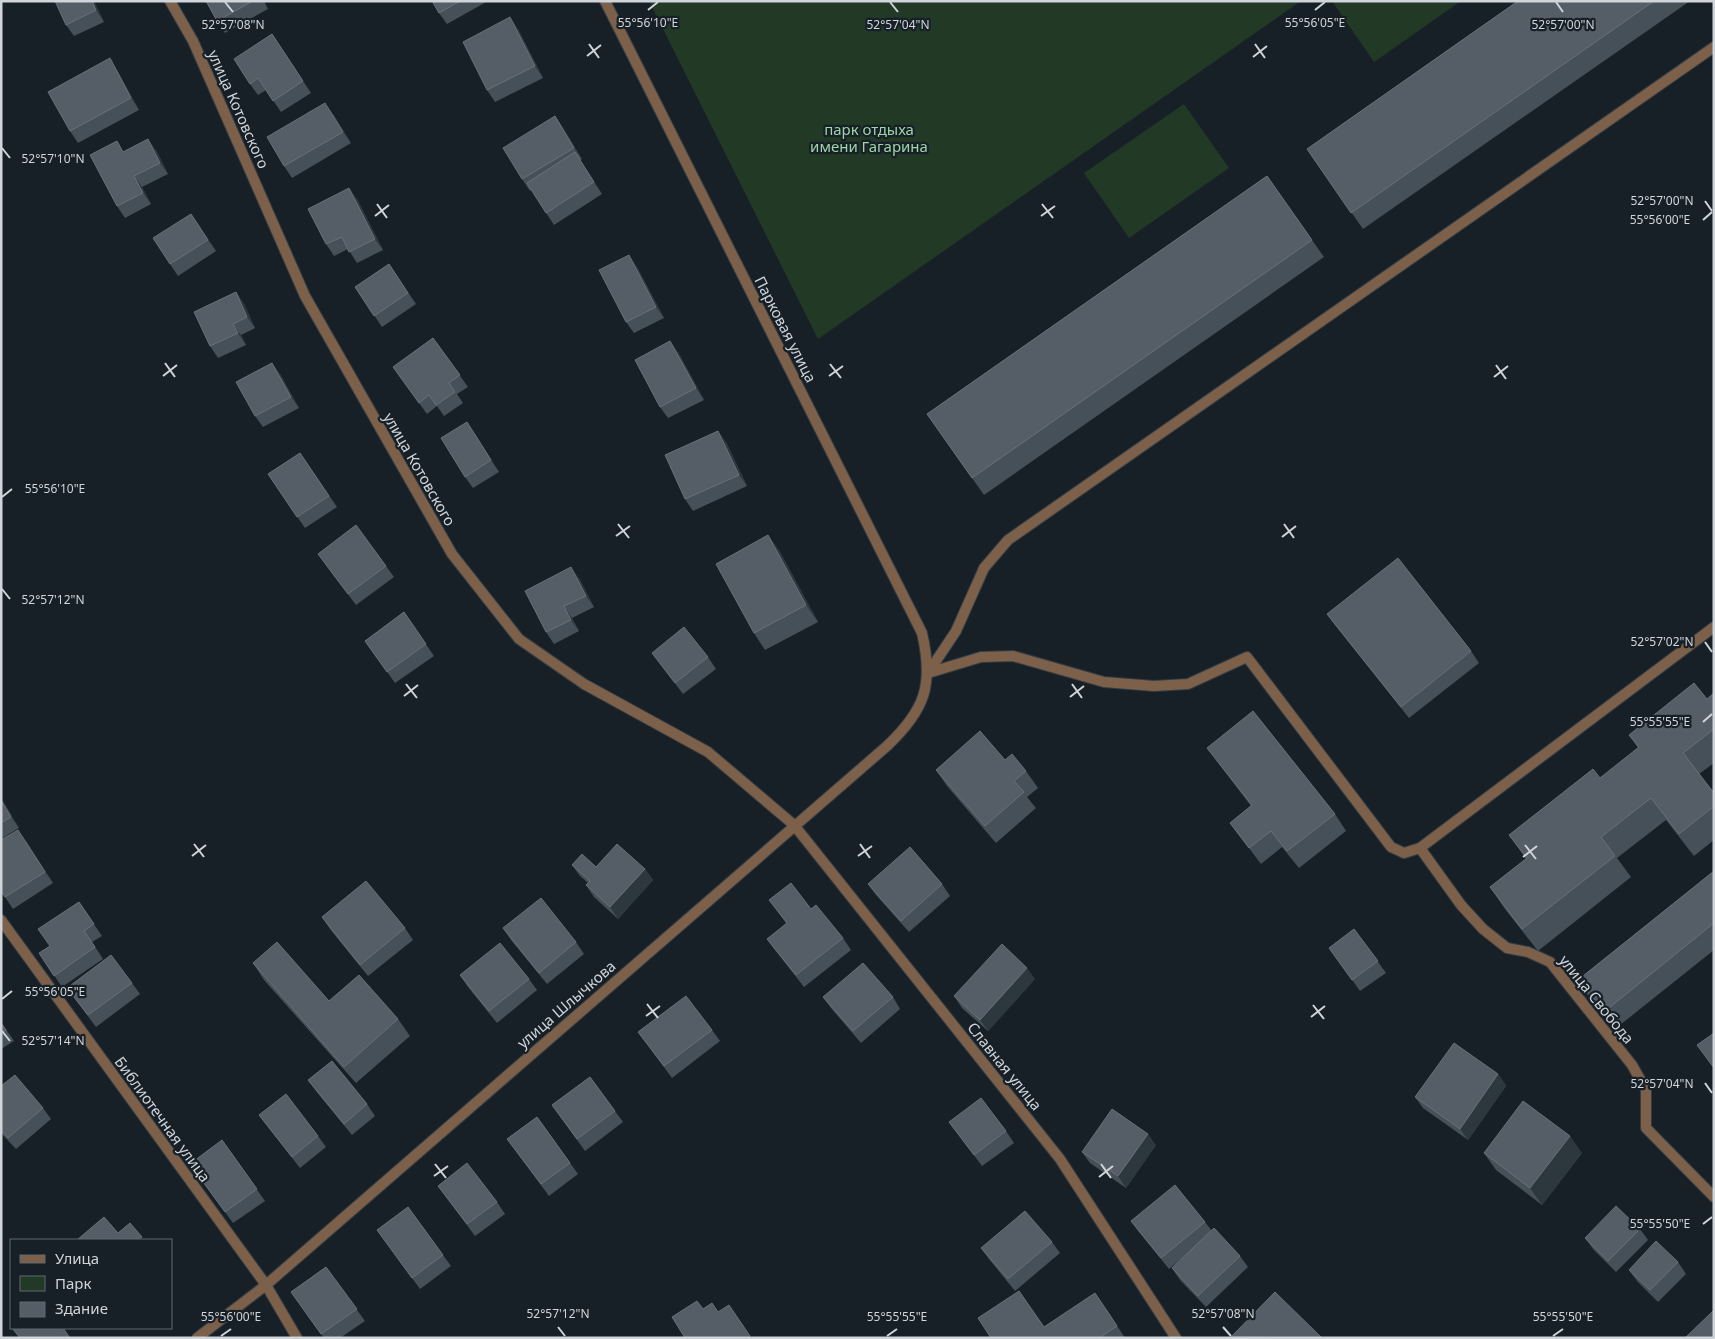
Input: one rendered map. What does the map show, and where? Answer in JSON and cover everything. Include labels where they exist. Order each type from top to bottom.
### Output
[{"type":"street","name":"улица Котовского","points":[[170,1],[193,41],[305,296],[452,554],[519,639],[584,684],[708,752],[794,825]]},
{"type":"street","name":"Парковая улица","points":[[605,1],[922,633],[927,656],[928,673]]},
{"type":"street","points":[[928,673],[956,630],[984,568],[1008,540],[1714,47]]},
{"type":"street","points":[[928,673],[981,657],[1013,656],[1104,682],[1154,686],[1188,684],[1247,657],[1391,847],[1404,853],[1420,848],[1714,627]]},
{"type":"street","name":"улица Шлычкова","points":[[196,1338],[266,1285],[907,726],[919,707],[928,673]]},
{"type":"street","name":"Славная улица","points":[[794,825],[1060,1159],[1176,1338]]},
{"type":"street","name":"улица Свобода","points":[[1420,848],[1461,905],[1482,930],[1507,948],[1528,952],[1550,962],[1632,1065],[1646,1090],[1646,1128],[1714,1197]]},
{"type":"street","name":"Библиотечная улица","points":[[1,920],[266,1285],[297,1338]]},
{"type":"green space","name":"парк отдыха имени Гагарина","points":[[649,1],[1301,1],[818,339]]},
{"type":"green space","points":[[1332,1],[1461,1],[1374,62]]},
{"type":"green space","points":[[1184,104],[1229,168],[1129,238],[1084,173]]},
{"type":"building","points":[[55,1],[92,1],[96,10],[66,25]]},
{"type":"building","points":[[206,1],[253,1],[217,21]]},
{"type":"building","points":[[432,1],[460,1],[439,13]]},
{"type":"building","points":[[1518,1],[1654,1],[1351,213],[1307,149]]},
{"type":"building","points":[[510,17],[535,66],[487,90],[463,42]]},
{"type":"building","points":[[272,34],[303,81],[273,101],[258,78],[250,84],[234,59]]},
{"type":"building","points":[[110,58],[131,98],[70,131],[48,92]]},
{"type":"building","points":[[325,103],[343,132],[284,166],[267,137]]},
{"type":"building","points":[[555,116],[574,148],[522,179],[503,148]]},
{"type":"building","points":[[148,139],[160,163],[134,176],[143,193],[117,206],[90,155],[117,141],[123,152]]},
{"type":"building","points":[[575,152],[594,182],[546,213],[527,183]]},
{"type":"building","points":[[1267,176],[1312,240],[972,478],[927,414]]},
{"type":"building","points":[[349,188],[375,239],[349,252],[342,237],[326,244],[308,209]]},
{"type":"building","points":[[191,214],[208,240],[170,264],[153,238]]},
{"type":"building","points":[[629,255],[656,307],[626,322],[599,270]]},
{"type":"building","points":[[389,264],[408,293],[374,316],[355,287]]},
{"type":"building","points":[[236,292],[247,317],[233,324],[238,333],[210,346],[194,312]]},
{"type":"building","points":[[433,338],[460,375],[449,383],[455,392],[436,405],[429,395],[419,403],[393,367]]},
{"type":"building","points":[[670,341],[696,388],[660,407],[635,360]]},
{"type":"building","points":[[272,363],[291,397],[255,416],[236,382]]},
{"type":"building","points":[[467,422],[491,460],[465,477],[441,438]]},
{"type":"building","points":[[718,431],[739,475],[685,499],[665,455]]},
{"type":"building","points":[[300,453],[329,496],[297,517],[268,474]]},
{"type":"building","points":[[356,525],[386,566],[348,594],[318,554]]},
{"type":"building","points":[[768,535],[806,605],[754,633],[716,564]]},
{"type":"building","points":[[1398,558],[1471,651],[1401,707],[1327,614]]},
{"type":"building","points":[[571,567],[586,596],[564,606],[571,620],[546,632],[525,591]]},
{"type":"building","points":[[404,612],[426,644],[387,672],[365,641]]},
{"type":"building","points":[[684,627],[708,657],[675,683],[652,653]]},
{"type":"building","points":[[1694,683],[1707,699],[1714,693],[1714,729],[1683,753],[1714,793],[1714,806],[1679,834],[1651,798],[1601,837],[1615,856],[1522,929],[1490,887],[1527,858],[1509,835],[1593,769],[1600,778],[1639,747],[1629,735]]},
{"type":"building","points":[[1253,711],[1335,814],[1287,851],[1271,831],[1249,848],[1230,823],[1252,805],[1207,748]]},
{"type":"building","points":[[980,731],[1005,760],[1012,754],[1026,771],[1014,781],[1024,792],[985,826],[936,770]]},
{"type":"building","points":[[1,800],[11,817],[1,823]]},
{"type":"building","points":[[18,830],[45,872],[5,897],[1,891],[1,840]]},
{"type":"building","points":[[617,844],[645,869],[610,907],[586,885],[590,881],[572,865],[582,854],[596,867]]},
{"type":"building","points":[[910,847],[942,884],[901,921],[868,884]]},
{"type":"building","points":[[1714,871],[1714,923],[1604,1012],[1578,980]]},
{"type":"building","points":[[366,881],[405,928],[360,965],[322,917]]},
{"type":"building","points":[[791,883],[811,909],[816,905],[843,938],[796,975],[767,939],[787,923],[769,900]]},
{"type":"building","points":[[541,898],[576,942],[539,973],[503,928]]},
{"type":"building","points":[[79,902],[94,924],[84,931],[95,947],[54,976],[39,953],[50,946],[38,929]]},
{"type":"building","points":[[1354,929],[1378,961],[1352,980],[1329,948]]},
{"type":"building","points":[[277,942],[329,1001],[359,975],[398,1019],[344,1067],[253,963]]},
{"type":"building","points":[[500,943],[529,979],[489,1011],[460,975]]},
{"type":"building","points":[[1002,944],[1027,968],[980,1020],[954,996]]},
{"type":"building","points":[[111,955],[132,983],[88,1015],[67,988]]},
{"type":"building","points":[[863,963],[893,997],[853,1031],[823,997]]},
{"type":"building","points":[[686,996],[712,1030],[664,1066],[638,1032]]},
{"type":"building","points":[[1,1023],[6,1030],[1,1033]]},
{"type":"building","points":[[1714,1033],[1714,1068],[1697,1045]]},
{"type":"building","points":[[1454,1043],[1498,1074],[1460,1129],[1415,1097]]},
{"type":"building","points":[[332,1061],[367,1104],[344,1124],[308,1080]]},
{"type":"building","points":[[15,1075],[43,1108],[8,1138],[1,1130],[1,1086]]},
{"type":"building","points":[[590,1077],[615,1111],[577,1139],[552,1105]]},
{"type":"building","points":[[286,1094],[318,1136],[292,1157],[259,1115]]},
{"type":"building","points":[[981,1098],[1006,1131],[974,1155],[949,1122]]},
{"type":"building","points":[[1523,1101],[1570,1136],[1530,1188],[1484,1153]]},
{"type":"building","points":[[1112,1109],[1148,1134],[1118,1176],[1082,1152]]},
{"type":"building","points":[[537,1117],[570,1163],[541,1184],[507,1139]]},
{"type":"building","points":[[222,1140],[257,1189],[225,1212],[190,1164]]},
{"type":"building","points":[[467,1163],[497,1202],[467,1224],[438,1186]]},
{"type":"building","points":[[1175,1185],[1205,1222],[1161,1258],[1131,1221]]},
{"type":"building","points":[[1616,1206],[1640,1229],[1608,1261],[1585,1238]]},
{"type":"building","points":[[408,1207],[443,1255],[412,1278],[377,1230]]},
{"type":"building","points":[[1025,1211],[1052,1242],[1008,1279],[981,1248]]},
{"type":"building","points":[[104,1217],[118,1233],[130,1223],[142,1237],[139,1239],[78,1239]]},
{"type":"building","points":[[1214,1228],[1240,1256],[1198,1296],[1172,1268]]},
{"type":"building","points":[[1656,1241],[1678,1262],[1650,1290],[1629,1270]]},
{"type":"building","points":[[326,1267],[357,1309],[321,1334],[291,1292]]},
{"type":"building","points":[[1019,1291],[1044,1327],[1095,1293],[1117,1326],[1099,1338],[991,1338],[978,1318]]},
{"type":"building","points":[[1275,1292],[1322,1338],[1231,1337]]},
{"type":"building","points":[[697,1301],[703,1309],[712,1303],[718,1312],[729,1305],[750,1336],[748,1338],[685,1338],[672,1317]]},
{"type":"building","points":[[1714,1310],[1714,1338],[1685,1338]]},
{"type":"building","points":[[13,1329],[64,1329],[70,1338],[20,1338]]}]
